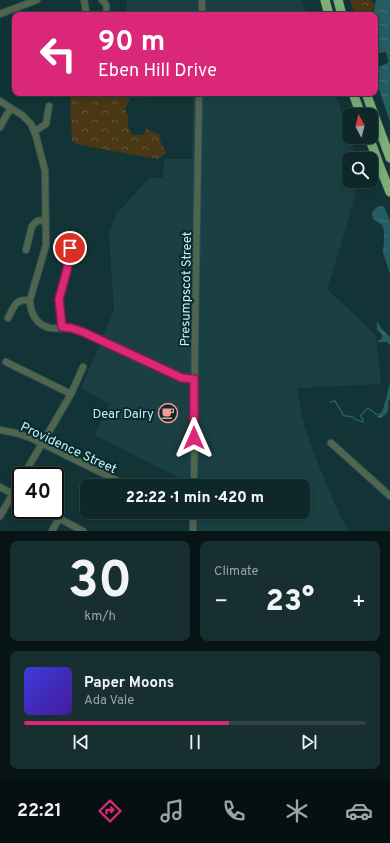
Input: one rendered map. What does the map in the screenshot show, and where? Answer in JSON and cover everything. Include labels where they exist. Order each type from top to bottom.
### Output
[{"type":"highway","points":[[325,0],[328,12]]},
{"type":"highway","points":[[338,0],[341,12]]},
{"type":"highway","points":[[354,96],[358,108]]},
{"type":"highway","points":[[367,96],[390,158]]},
{"type":"highway","points":[[372,144],[390,192]]},
{"type":"street","points":[[0,14],[37,0]]},
{"type":"street","points":[[84,0],[86,12]]},
{"type":"street","points":[[102,0],[105,2],[106,12]]},
{"type":"street","points":[[202,0],[202,12]]},
{"type":"street","name":"Presumpscot Street","points":[[194,479],[194,379],[199,96]]},
{"type":"street","points":[[0,101],[32,124],[45,171],[46,245],[30,300],[30,306],[34,316],[38,321],[48,327],[71,328],[83,332],[182,378],[194,379]]},
{"type":"street","points":[[35,131],[46,124],[49,106]]},
{"type":"street","points":[[0,127],[7,114],[12,109]]},
{"type":"street","points":[[26,250],[32,226],[37,221],[46,220]]},
{"type":"street","points":[[62,327],[59,299],[67,270],[70,248]]},
{"type":"street","points":[[8,318],[17,302],[30,300]]},
{"type":"street","points":[[6,362],[71,394]]},
{"type":"street","points":[[28,467],[71,394],[83,367]]},
{"type":"street","name":"Providence Street","points":[[0,430],[24,436],[114,479]]},
{"type":"street","points":[[331,443],[390,496]]},
{"type":"street","points":[[0,487],[12,493]]},
{"type":"street","points":[[0,516],[12,496]]},
{"type":"street","points":[[52,531],[58,519]]},
{"type":"street","points":[[61,519],[84,531]]},
{"type":"street","points":[[193,519],[193,531]]},
{"type":"shaded area","points":[[127,0],[301,0],[307,12],[125,12]]},
{"type":"shaded area","points":[[108,96],[193,96],[131,98]]},
{"type":"shaded area","points":[[193,96],[336,96],[342,114],[342,144],[352,144],[355,152],[342,152],[342,188],[357,188],[327,289],[376,335],[381,384],[297,388],[302,418],[313,451],[335,505],[348,531],[195,531],[195,519],[310,519],[310,479],[181,479],[95,435],[110,404],[81,388],[114,311],[109,234],[116,214],[150,178],[163,178],[164,159],[192,159]]},
{"type":"green space","points":[[350,0],[370,0],[375,6],[372,12],[354,12]]},
{"type":"green space","points":[[70,96],[131,98],[125,109],[128,117],[128,126],[132,135],[143,135],[146,129],[159,134],[161,143],[166,153],[158,159],[79,145],[72,141]]},
{"type":"water","points":[[376,0],[390,0],[390,122],[378,86],[378,68],[389,62],[386,52],[378,53],[378,12],[374,12]]},
{"type":"water","points":[[380,206],[384,207],[390,220],[390,275],[383,253],[384,230],[382,225],[373,219],[372,212]]},
{"type":"water","points":[[377,321],[381,328],[390,337],[390,345],[387,342],[377,342],[382,338],[382,334],[377,330]]},
{"type":"water","points":[[390,383],[390,400],[388,401],[388,411],[381,418],[377,417],[384,408]]},
{"type":"waterway","points":[[330,402],[335,401],[344,416],[353,417],[354,419],[363,422],[361,415],[368,408],[380,415]]},
{"type":"place","name":"Dear Dairy","points":[[168,413]]},
{"type":"route","points":[[70,248],[67,270],[59,299],[62,327],[77,329],[182,378],[194,379],[194,438]]}]
